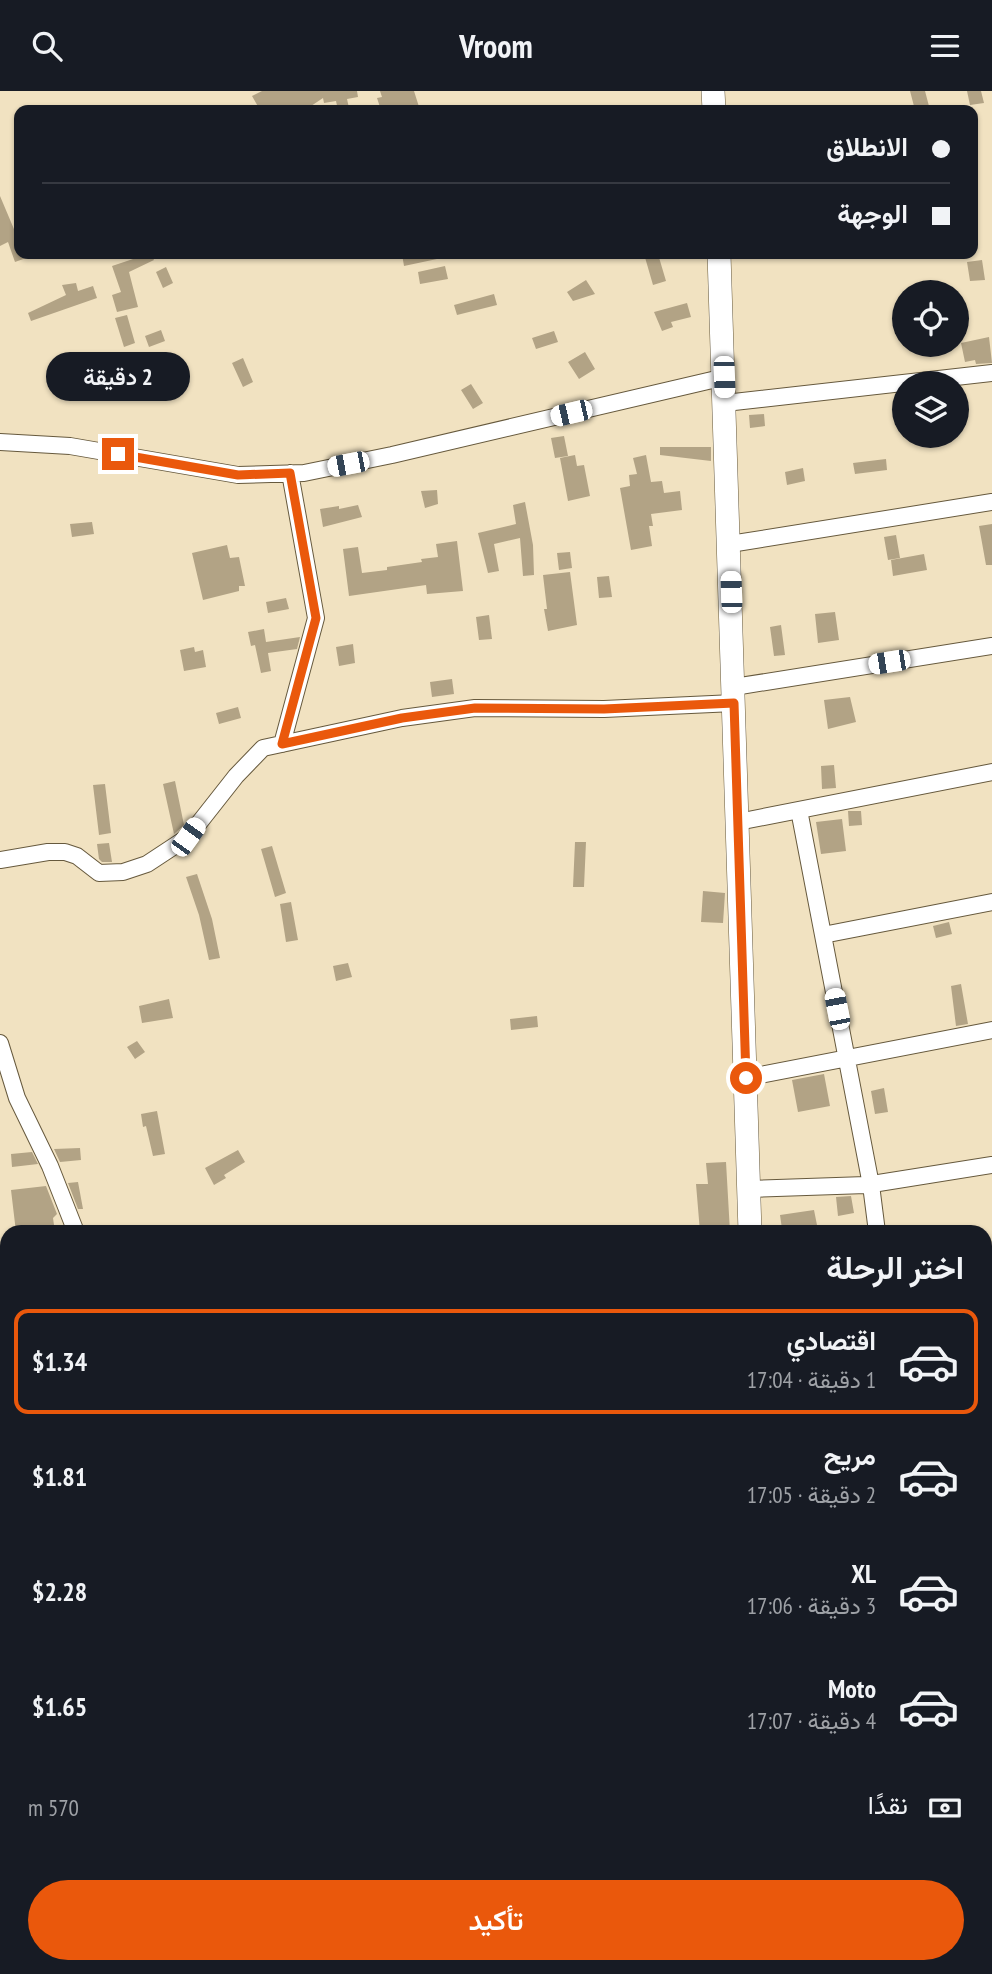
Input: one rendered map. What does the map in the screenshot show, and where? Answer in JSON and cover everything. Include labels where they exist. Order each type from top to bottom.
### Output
[{"type":"street","points":[[719,259],[726,403],[750,1225]]},
{"type":"street","points":[[726,403],[992,373]]},
{"type":"street","points":[[0,442],[70,446],[238,475],[304,473],[724,377]]},
{"type":"street","points":[[282,744],[316,618],[290,473]]},
{"type":"street","points":[[730,544],[992,502]]},
{"type":"street","points":[[0,860],[29,854],[65,852],[77,856],[99,873],[123,872],[147,864],[188,837],[227,786],[263,748],[402,718],[475,708],[604,709],[734,695],[992,646]]},
{"type":"street","points":[[738,822],[992,772]]},
{"type":"street","points":[[799,810],[871,1185],[876,1225]]},
{"type":"street","points":[[823,935],[992,902]]},
{"type":"street","points":[[746,1078],[992,1030]]},
{"type":"street","points":[[0,1043],[17,1098],[50,1166],[73,1225]]},
{"type":"street","points":[[749,1188],[871,1185],[992,1165]]},
{"type":"building","points":[[262,91],[357,91],[358,97],[347,99],[348,105],[337,105],[336,101],[324,103],[323,98],[312,105],[257,105],[252,96]]},
{"type":"building","points":[[380,91],[414,91],[418,105],[379,105],[377,98],[382,97]]},
{"type":"building","points":[[910,91],[925,91],[929,105],[914,105]]},
{"type":"building","points":[[967,91],[981,91],[984,103],[970,105]]},
{"type":"building","points":[[0,196],[14,229],[14,259],[23,259],[15,262],[8,242],[0,246]]},
{"type":"building","points":[[133,259],[154,259],[129,272],[138,307],[117,312],[112,295],[121,292],[112,266]]},
{"type":"building","points":[[403,259],[437,259],[404,266]]},
{"type":"building","points":[[645,259],[659,259],[666,281],[653,285]]},
{"type":"building","points":[[982,260],[985,280],[970,281],[967,262]]},
{"type":"building","points":[[445,266],[448,279],[420,284],[418,272]]},
{"type":"building","points":[[166,267],[173,283],[163,288],[156,272]]},
{"type":"building","points":[[586,280],[595,294],[573,301],[567,292]]},
{"type":"building","points":[[76,283],[78,291],[93,286],[97,298],[31,321],[28,313],[66,295],[62,285]]},
{"type":"building","points":[[494,294],[497,305],[457,315],[454,305]]},
{"type":"building","points":[[687,303],[691,317],[671,322],[673,327],[662,331],[654,312]]},
{"type":"building","points":[[127,315],[135,343],[124,347],[115,318]]},
{"type":"building","points":[[161,330],[165,341],[149,347],[145,336]]},
{"type":"building","points":[[554,331],[558,342],[536,349],[532,338]]},
{"type":"building","points":[[989,337],[992,363],[976,364],[975,360],[965,362],[964,357],[969,357],[969,341]]},
{"type":"building","points":[[585,352],[595,369],[579,379],[568,362]]},
{"type":"building","points":[[243,358],[253,382],[243,387],[232,363]]},
{"type":"building","points":[[471,384],[483,403],[473,409],[461,390]]},
{"type":"building","points":[[764,414],[765,426],[750,428],[749,415]]},
{"type":"building","points":[[564,436],[568,456],[555,458],[551,438]]},
{"type":"building","points":[[660,447],[711,447],[711,461],[660,455]]},
{"type":"building","points":[[575,455],[577,466],[584,465],[590,496],[568,501],[560,458]]},
{"type":"building","points":[[646,455],[651,482],[662,481],[664,493],[680,491],[682,510],[651,514],[653,526],[649,526],[652,546],[631,550],[620,488],[630,486],[629,475],[637,474],[633,458]]},
{"type":"building","points":[[886,459],[887,470],[855,474],[853,463]]},
{"type":"building","points":[[803,468],[805,481],[787,485],[785,472]]},
{"type":"building","points":[[437,490],[438,504],[425,508],[421,491]]},
{"type":"building","points":[[525,502],[533,545],[534,575],[523,576],[520,538],[494,544],[499,571],[488,573],[478,533],[516,524],[513,505]]},
{"type":"building","points":[[358,505],[362,517],[323,527],[320,509]]},
{"type":"building","points":[[92,522],[94,534],[72,537],[70,524]]},
{"type":"building","points":[[992,524],[992,565],[986,565],[979,526]]},
{"type":"building","points":[[896,535],[900,558],[888,560],[884,537]]},
{"type":"building","points":[[457,541],[463,591],[427,594],[426,585],[349,596],[343,549],[358,547],[362,573],[387,570],[387,567],[438,557],[436,544]]},
{"type":"building","points":[[227,545],[230,558],[239,557],[245,586],[239,586],[239,591],[203,600],[192,553]]},
{"type":"building","points":[[570,552],[572,568],[559,570],[557,553]]},
{"type":"building","points":[[924,554],[927,570],[893,576],[891,560]]},
{"type":"building","points":[[570,572],[577,625],[548,631],[543,575]]},
{"type":"building","points":[[609,576],[612,597],[599,598],[597,577]]},
{"type":"building","points":[[286,598],[289,609],[268,613],[266,602]]},
{"type":"building","points":[[835,612],[839,640],[818,643],[815,614]]},
{"type":"building","points":[[489,615],[492,639],[479,640],[476,617]]},
{"type":"building","points":[[781,625],[785,655],[774,656],[770,627]]},
{"type":"building","points":[[264,629],[266,642],[300,637],[297,649],[268,653],[271,671],[261,673],[255,645],[251,646],[248,632]]},
{"type":"building","points":[[353,644],[355,663],[339,666],[336,647]]},
{"type":"building","points":[[194,647],[195,652],[203,650],[206,667],[184,671],[180,650]]},
{"type":"building","points":[[452,679],[454,694],[432,697],[430,682]]},
{"type":"building","points":[[850,697],[856,722],[828,729],[824,700]]},
{"type":"building","points":[[238,707],[241,718],[219,724],[216,713]]},
{"type":"building","points":[[834,765],[836,788],[822,789],[821,766]]},
{"type":"building","points":[[175,781],[184,825],[174,834],[163,784]]},
{"type":"building","points":[[105,784],[111,833],[99,835],[93,785]]},
{"type":"building","points":[[848,811],[861,811],[862,825],[849,826]]},
{"type":"building","points":[[842,819],[846,851],[821,854],[816,822]]},
{"type":"building","points":[[575,842],[586,842],[584,887],[573,887]]},
{"type":"building","points":[[109,843],[112,862],[102,862],[97,844]]},
{"type":"building","points":[[272,846],[286,893],[275,897],[261,849]]},
{"type":"building","points":[[197,874],[212,919],[220,958],[209,960],[199,915],[186,877]]},
{"type":"building","points":[[703,891],[725,893],[723,923],[701,922]]},
{"type":"building","points":[[291,902],[298,940],[286,942],[280,904]]},
{"type":"building","points":[[949,922],[952,934],[936,938],[933,926]]},
{"type":"building","points":[[348,963],[352,977],[336,981],[333,966]]},
{"type":"building","points":[[961,984],[968,1024],[956,1026],[951,986]]},
{"type":"building","points":[[169,999],[173,1018],[142,1023],[139,1006]]},
{"type":"building","points":[[537,1016],[538,1027],[511,1030],[510,1019]]},
{"type":"building","points":[[137,1041],[145,1052],[135,1059],[127,1047]]},
{"type":"building","points":[[824,1074],[830,1106],[798,1112],[792,1080]]},
{"type":"building","points":[[884,1088],[888,1112],[875,1114],[871,1091]]},
{"type":"building","points":[[157,1111],[165,1154],[153,1156],[141,1114]]},
{"type":"building","points":[[80,1148],[81,1160],[60,1162],[54,1149]]},
{"type":"building","points":[[238,1150],[245,1162],[214,1185],[205,1168]]},
{"type":"building","points":[[32,1152],[38,1164],[12,1167],[11,1154]]},
{"type":"building","points":[[726,1162],[730,1225],[699,1225],[696,1184],[708,1184],[706,1163]]},
{"type":"building","points":[[78,1182],[83,1209],[78,1209],[68,1183]]},
{"type":"building","points":[[46,1186],[57,1214],[53,1218],[54,1225],[15,1225],[11,1190]]},
{"type":"building","points":[[851,1196],[854,1213],[838,1216],[836,1197]]},
{"type":"building","points":[[814,1210],[817,1225],[781,1225],[780,1215]]},
{"type":"route","points":[[118,454],[238,475],[290,473],[316,618],[282,744],[402,718],[475,708],[604,709],[734,703],[746,1078]]}]
